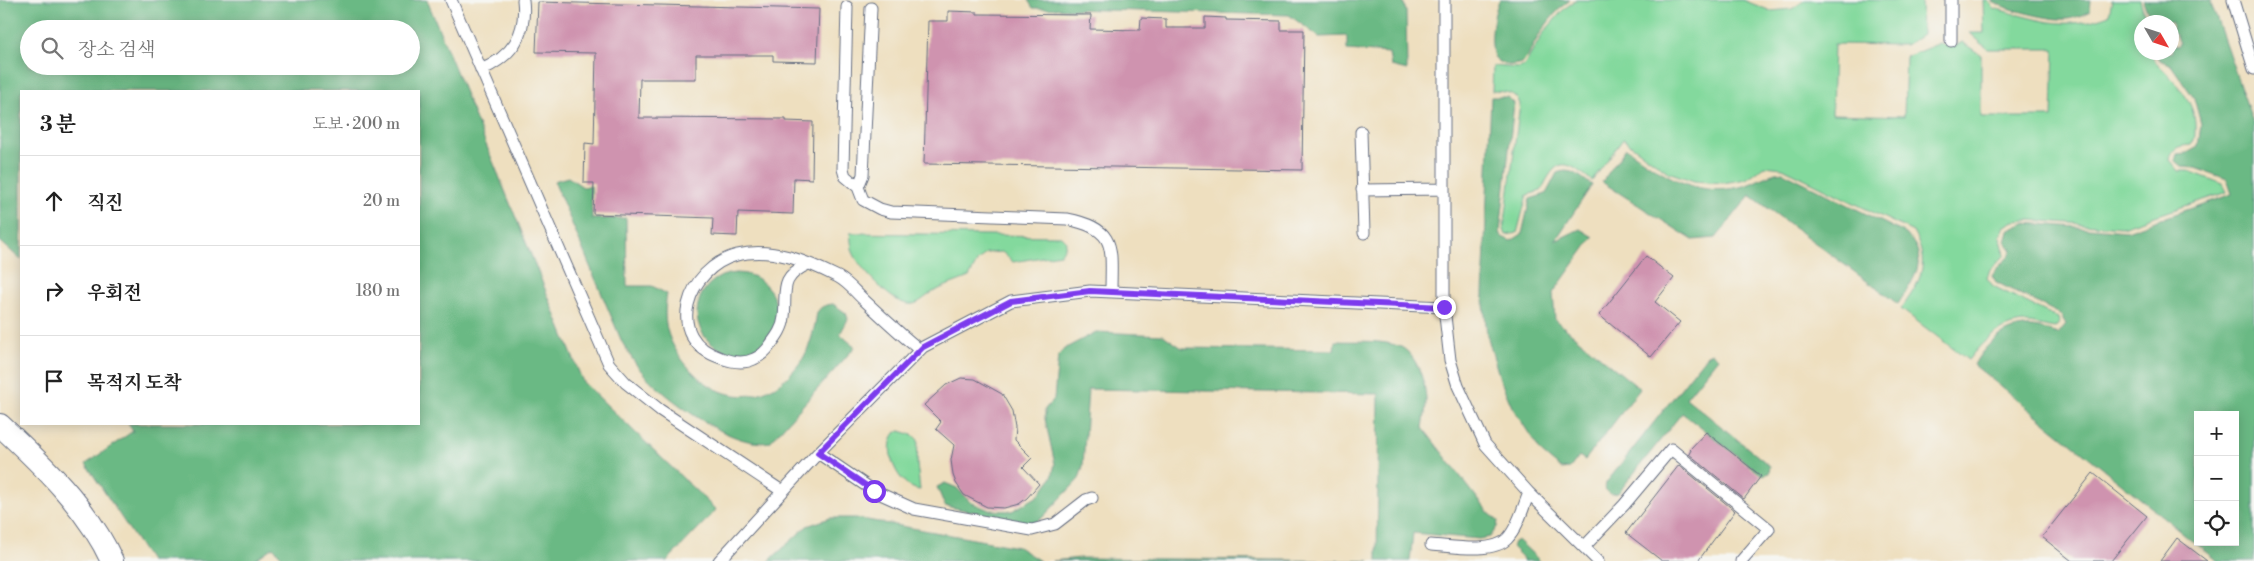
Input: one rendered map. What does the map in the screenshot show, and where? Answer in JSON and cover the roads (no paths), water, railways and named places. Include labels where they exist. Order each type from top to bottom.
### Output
[{"type":"street","points":[[0,425],[65,491],[104,544],[112,561]]},
{"type":"lane","points":[[451,0],[613,371],[660,410],[782,491]]},
{"type":"lane","points":[[481,70],[503,58],[518,39],[524,15],[523,0]]},
{"type":"lane","points":[[1444,0],[1444,307],[1450,360],[1458,386],[1485,444],[1528,493],[1598,561]]},
{"type":"lane","points":[[1951,0],[1951,41]]},
{"type":"lane","points":[[2233,0],[2254,69]]},
{"type":"lane","points":[[858,187],[863,176],[871,4]]},
{"type":"lane","points":[[847,7],[843,169],[845,176],[858,187],[863,200],[880,209],[891,212],[1067,219],[1088,223],[1102,232],[1111,246],[1111,292]]},
{"type":"lane","points":[[1361,132],[1364,233]]},
{"type":"lane","points":[[1362,190],[1444,189]]},
{"type":"lane","points":[[808,264],[793,272],[788,279],[784,290],[784,319],[780,332],[766,351],[755,359],[739,362],[722,359],[712,355],[695,340],[686,317],[687,304],[704,274],[720,263],[737,255],[760,253],[786,255],[808,264],[840,278],[920,350]]},
{"type":"lane","points":[[719,561],[818,453],[920,350],[1011,301],[1090,291],[1444,307]]},
{"type":"lane","points":[[1584,547],[1624,505],[1671,449],[1769,529],[1741,561]]},
{"type":"lane","points":[[818,453],[874,491],[914,510],[1032,530],[1055,524],[1086,500],[1092,498]]},
{"type":"lane","points":[[1430,545],[1487,548],[1497,546],[1508,539],[1528,493]]}]
